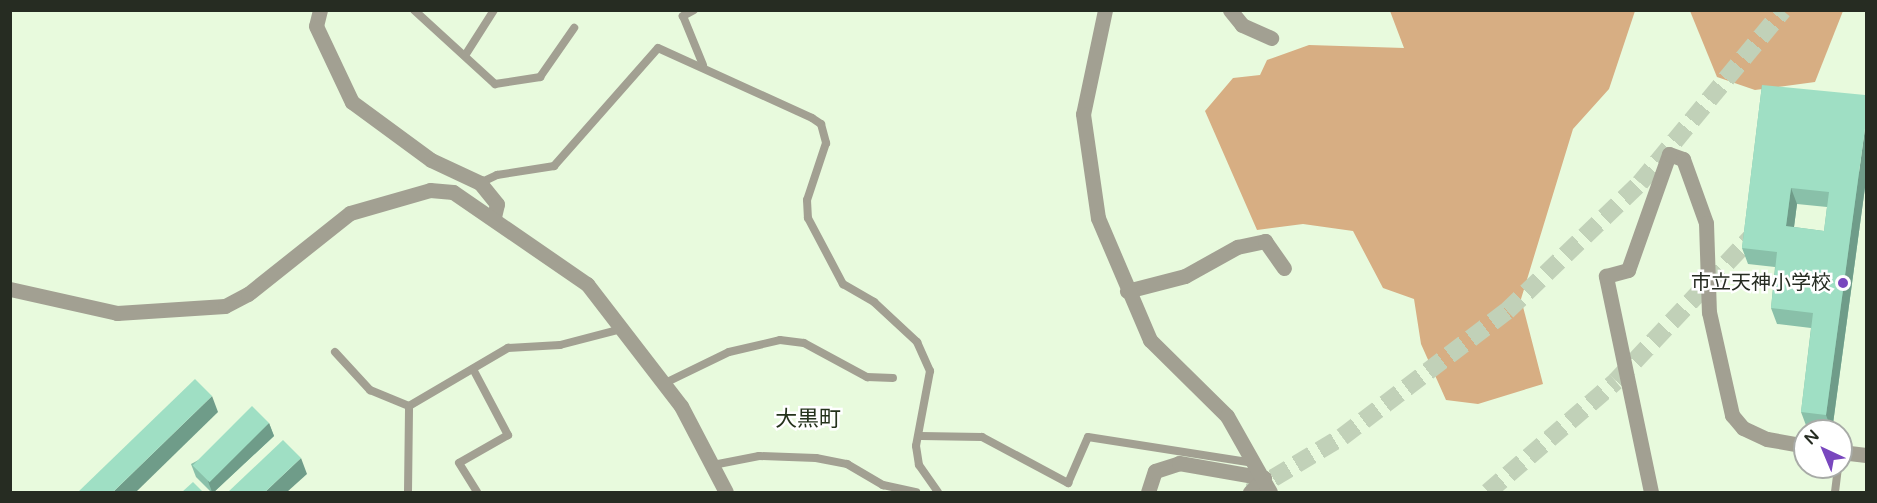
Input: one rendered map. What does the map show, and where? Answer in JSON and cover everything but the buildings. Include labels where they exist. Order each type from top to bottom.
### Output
[{"type":"street","points":[[320,10],[316,26],[352,102],[430,160],[480,183],[497,204],[494,217]]},
{"type":"street","points":[[1105,10],[1083,114],[1098,218],[1127,291],[1150,340],[1227,416],[1258,463],[1270,492]]},
{"type":"street","points":[[1230,10],[1242,25],[1271,38]]},
{"type":"street","points":[[1650,492],[1606,276],[1628,270],[1669,154],[1683,159],[1706,223],[1709,312],[1732,415],[1743,428],[1767,439],[1793,444]]},
{"type":"street","points":[[10,289],[117,313],[180,313],[225,306],[248,294],[350,213],[395,197],[453,192],[494,217],[587,284],[624,328],[681,406],[726,492]]},
{"type":"street","points":[[1127,291],[1185,276],[1237,247],[1265,241],[1284,268]]},
{"type":"street","points":[[1148,492],[1155,471],[1179,463],[1264,478]]},
{"type":"street","points":[[1250,492],[1264,478]]},
{"type":"lane","points":[[414,10],[466,54],[495,84],[540,77],[574,28]]},
{"type":"lane","points":[[466,54],[494,10]]},
{"type":"lane","points":[[694,10],[683,16],[703,65]]},
{"type":"lane","points":[[480,183],[497,174],[554,166],[658,48],[703,65],[820,124],[826,143],[807,200],[808,218],[843,284],[874,302],[916,342],[930,371],[919,465],[938,492]]},
{"type":"lane","points":[[409,406],[508,348],[560,345],[624,328]]},
{"type":"lane","points":[[663,384],[729,352],[780,340],[804,342],[867,376],[893,378]]},
{"type":"lane","points":[[335,352],[370,390],[409,406]]},
{"type":"lane","points":[[473,369],[508,435],[459,464],[477,492]]},
{"type":"lane","points":[[408,492],[409,406]]},
{"type":"lane","points":[[921,436],[982,437],[1068,483],[1088,437],[1258,463]]},
{"type":"lane","points":[[713,465],[759,456],[816,458],[847,464],[883,485],[916,492]]},
{"type":"shaded area","points":[[1390,11],[1635,11],[1609,89],[1573,129],[1521,299],[1543,384],[1478,404],[1446,400],[1421,344],[1414,299],[1383,288],[1353,231],[1303,224],[1257,230],[1205,111],[1233,78],[1260,75],[1267,60],[1309,45],[1404,48]]},
{"type":"shaded area","points":[[1690,11],[1843,11],[1815,82],[1755,90],[1717,77]]},
{"type":"tunnel","points":[[1250,492],[1342,437],[1507,311],[1640,183],[1783,10]]},
{"type":"tunnel","points":[[1488,492],[1616,381],[1758,230]]},
{"type":"place","name":"市立天神小学校","points":[[1843,283]]},
{"type":"district","name":"大黒町","points":[[808,420]]}]
